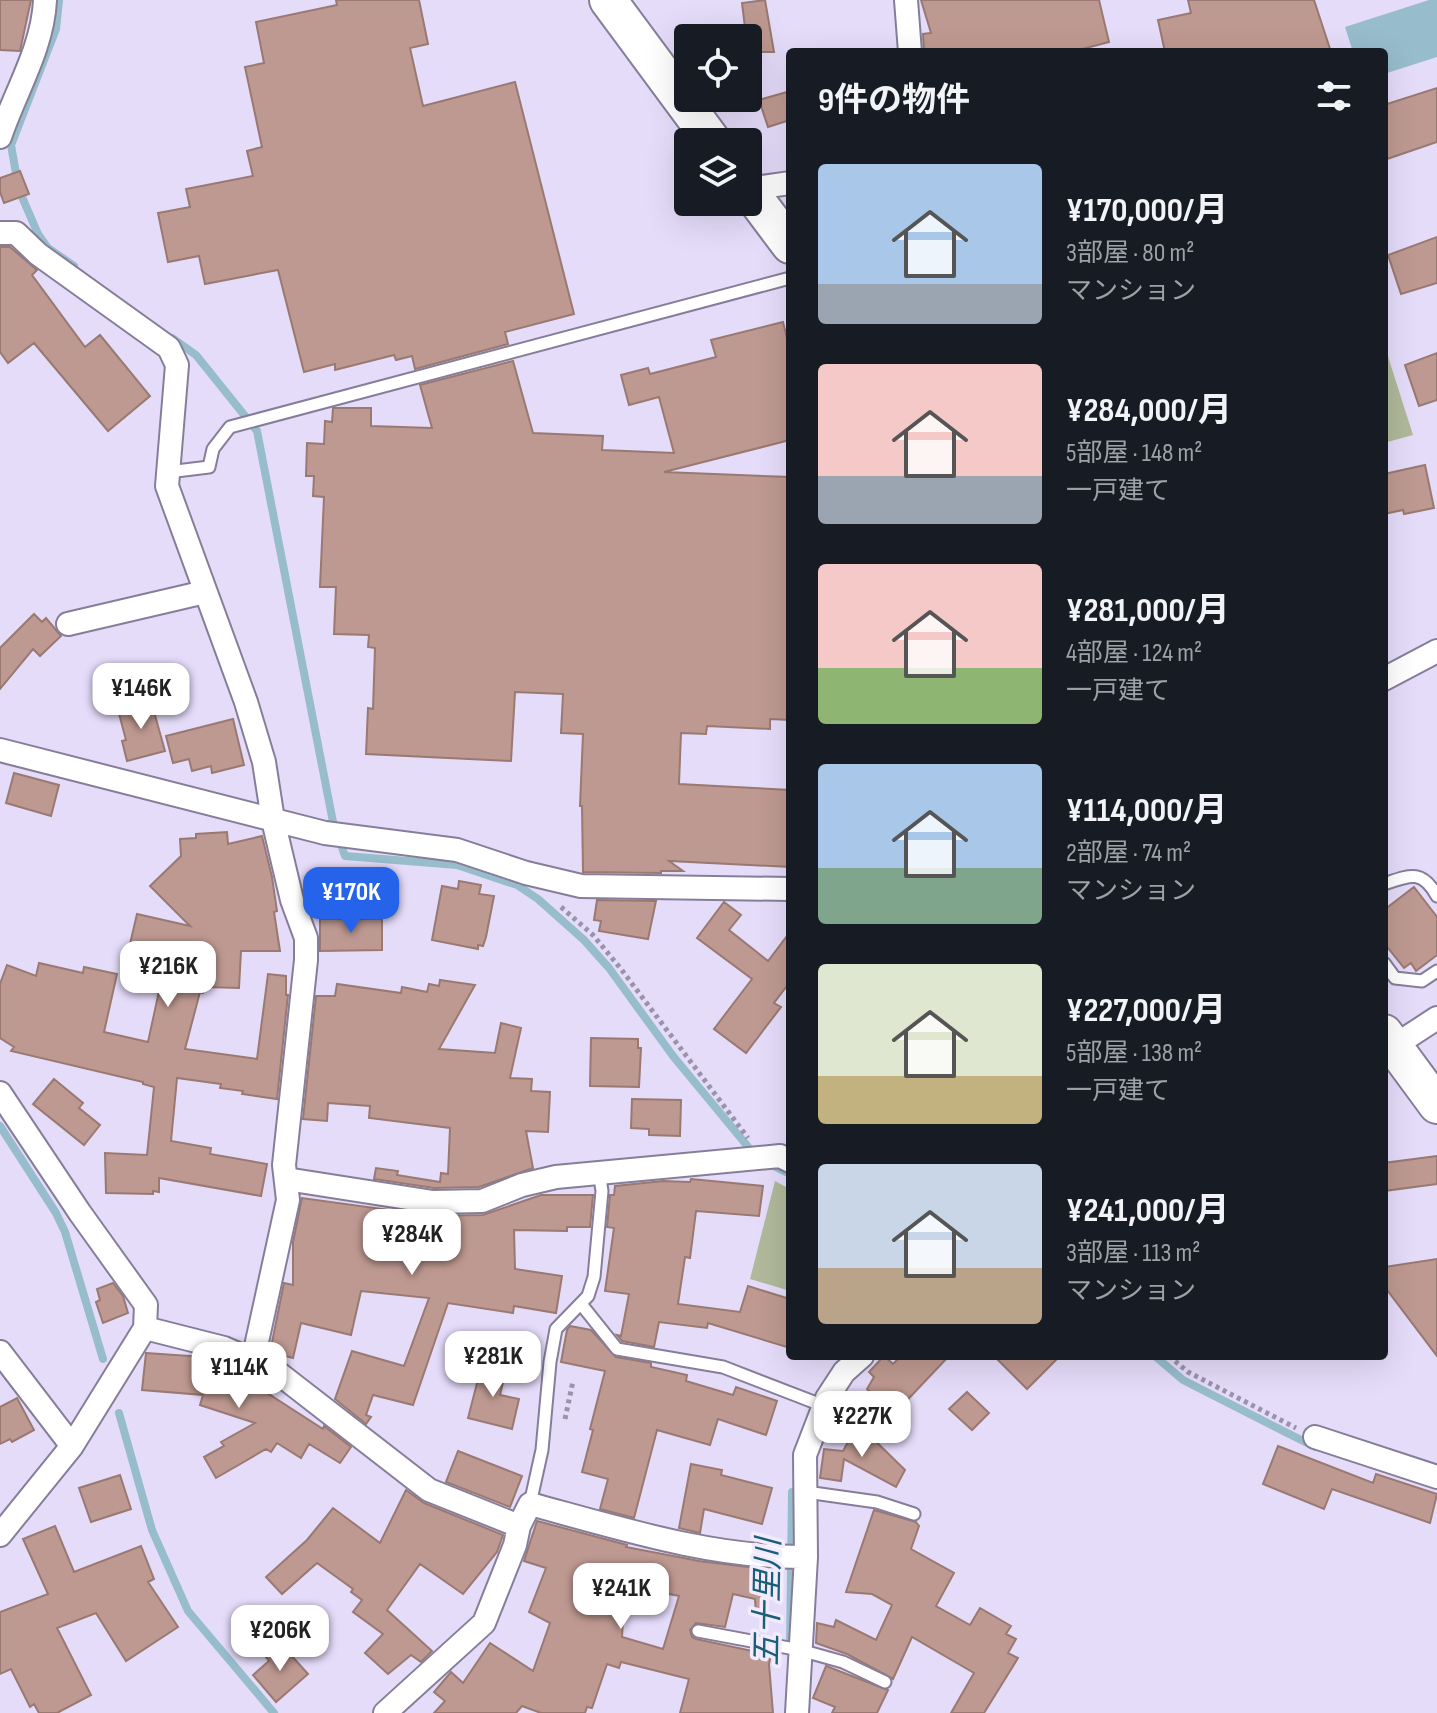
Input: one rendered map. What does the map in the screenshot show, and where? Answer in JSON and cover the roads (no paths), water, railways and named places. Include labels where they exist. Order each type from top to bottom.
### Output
[{"type":"highway","points":[[608,0],[703,128]]},
{"type":"highway","points":[[762,208],[786,240]]},
{"type":"highway","points":[[1389,1040],[1437,1105]]},
{"type":"street","points":[[0,137],[36,49],[44,21],[45,0]]},
{"type":"street","points":[[906,0],[910,48]]},
{"type":"street","points":[[762,187],[786,184]]},
{"type":"street","points":[[0,214],[8,233],[169,348],[177,365],[167,486],[246,702],[264,762],[273,820],[292,900],[306,938],[284,1165],[288,1200],[253,1360]]},
{"type":"street","points":[[68,624],[205,592]]},
{"type":"street","points":[[1388,677],[1437,651]]},
{"type":"street","points":[[0,750],[336,834],[457,850],[526,873],[581,886],[786,889]]},
{"type":"street","points":[[1389,1040],[1437,1018]]},
{"type":"street","points":[[0,1093],[146,1305],[145,1328],[72,1446],[0,1535]]},
{"type":"street","points":[[286,1179],[433,1202],[482,1201],[522,1185],[556,1177],[780,1158]]},
{"type":"street","points":[[145,1328],[224,1348],[273,1369],[429,1490],[519,1526]]},
{"type":"street","points":[[0,1352],[72,1446]]},
{"type":"street","points":[[797,1713],[806,1557],[805,1455],[824,1406],[844,1372],[858,1360]]},
{"type":"street","points":[[1315,1437],[1437,1477]]},
{"type":"street","points":[[385,1713],[484,1623],[530,1504],[647,1536],[764,1558],[806,1557]]},
{"type":"lane","points":[[168,472],[209,467],[213,449],[230,427],[786,279]]},
{"type":"lane","points":[[1388,883],[1412,875],[1429,881],[1437,896]]},
{"type":"lane","points":[[1388,968],[1395,978],[1422,981],[1437,971]]},
{"type":"lane","points":[[530,1504],[542,1450],[556,1329],[588,1296],[594,1277],[602,1191],[599,1172]]},
{"type":"lane","points":[[581,1304],[617,1349],[723,1367],[824,1406]]},
{"type":"lane","points":[[806,1492],[877,1502],[914,1514]]},
{"type":"lane","points":[[698,1631],[800,1650],[843,1662],[885,1682]]},
{"type":"water","points":[[1437,0],[1437,57],[1388,73],[1388,48],[1352,48],[1345,27]]},
{"type":"waterway","points":[[59,0],[56,29],[11,145],[19,190],[38,234],[48,248],[74,266]]},
{"type":"waterway","points":[[172,338],[196,355],[257,431],[333,822],[345,856],[457,865],[517,885],[538,899],[584,940],[609,968],[673,1056],[754,1154]]},
{"type":"waterway","points":[[0,1126],[65,1232],[103,1359]]},
{"type":"waterway","points":[[765,1162],[786,1172]]},
{"type":"waterway","points":[[1160,1360],[1183,1380],[1315,1447]]},
{"type":"waterway","points":[[119,1413],[152,1530],[188,1611],[274,1713]]},
{"type":"waterway","name":"五十里川","points":[[790,1648],[792,1492]]}]
